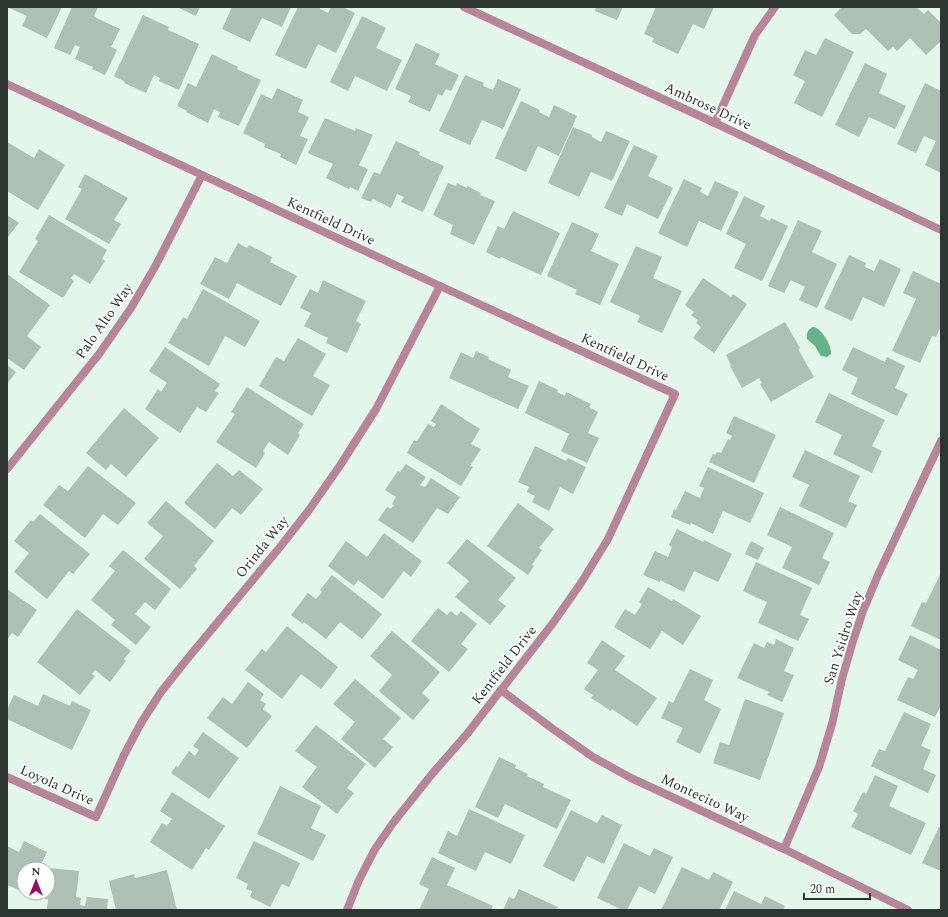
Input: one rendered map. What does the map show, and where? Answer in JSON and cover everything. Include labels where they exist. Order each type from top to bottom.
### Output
[{"type":"street","name":"Ambrose Drive","points":[[464,7],[715,123],[941,230]]},
{"type":"street","points":[[715,123],[755,36],[775,7]]},
{"type":"street","name":"Kentfield Drive","points":[[7,84],[675,394],[608,539],[581,583],[548,629],[467,734],[432,774],[393,823],[375,849],[359,880],[347,910]]},
{"type":"street","name":"Palo Alto Way","points":[[7,469],[99,354],[131,308],[156,265],[202,175]]},
{"type":"street","name":"Orinda Way","points":[[96,817],[124,755],[141,723],[161,692],[280,547],[309,510],[341,464],[376,409],[440,286]]},
{"type":"street","name":"San Ysidro Way","points":[[784,849],[819,767],[832,724],[842,679],[863,611],[878,575],[941,441]]},
{"type":"street","name":"Montecito Way","points":[[501,690],[593,757],[631,778],[784,849],[908,910]]},
{"type":"street","name":"Loyola Drive","points":[[7,777],[96,817]]},
{"type":"shaded area","points":[[814,327],[823,334],[828,342],[831,354],[827,357],[821,356],[815,346],[807,339],[808,332]]},
{"type":"building","points":[[7,7],[62,7],[47,38],[22,26],[27,16]]},
{"type":"building","points":[[72,7],[98,7],[94,16],[96,18],[120,29],[111,47],[117,50],[105,75],[92,69],[93,67],[75,59],[80,47],[75,45],[70,55],[54,48]]},
{"type":"building","points":[[177,7],[200,7],[196,16]]},
{"type":"building","points":[[232,7],[291,7],[282,27],[262,18],[250,42],[222,29]]},
{"type":"building","points":[[298,7],[320,7],[320,9],[328,13],[331,7],[343,7],[355,13],[336,53],[318,44],[306,69],[275,55]]},
{"type":"building","points":[[596,7],[623,7],[617,20],[595,11]]},
{"type":"building","points":[[656,7],[714,7],[704,29],[693,24],[678,54],[652,42],[654,38],[644,34]]},
{"type":"building","points":[[842,7],[916,7],[924,14],[928,10],[941,23],[941,41],[926,55],[910,38],[897,51],[893,47],[888,51],[866,29],[860,34],[852,34],[834,15]]},
{"type":"building","points":[[143,15],[169,27],[168,30],[199,44],[179,90],[159,81],[160,78],[154,75],[146,93],[124,83],[125,82],[114,76]]},
{"type":"building","points":[[362,16],[386,28],[376,48],[402,60],[387,91],[355,76],[348,91],[330,82]]},
{"type":"building","points":[[825,38],[854,52],[822,117],[794,103],[805,81],[793,75],[805,50],[816,55]]},
{"type":"building","points":[[416,43],[440,54],[435,64],[459,75],[451,91],[446,89],[442,96],[438,94],[430,112],[408,102],[411,96],[395,89]]},
{"type":"building","points":[[212,54],[238,67],[237,69],[261,80],[239,126],[218,117],[220,112],[214,109],[208,123],[177,106],[188,83],[196,87]]},
{"type":"building","points":[[865,63],[887,74],[879,93],[906,106],[895,129],[869,117],[859,137],[835,125]]},
{"type":"building","points":[[465,75],[484,83],[483,86],[493,90],[498,79],[521,89],[503,129],[482,120],[470,145],[439,131]]},
{"type":"building","points":[[925,83],[941,91],[941,173],[925,165],[936,141],[924,136],[916,153],[897,144]]},
{"type":"building","points":[[277,88],[303,100],[298,112],[309,117],[300,136],[308,139],[296,165],[280,157],[281,154],[264,147],[265,144],[243,133],[261,94],[272,99]]},
{"type":"building","points":[[521,101],[540,110],[539,112],[549,117],[554,105],[577,116],[559,156],[538,146],[526,172],[495,158]]},
{"type":"building","points":[[325,118],[355,131],[356,128],[373,135],[359,165],[368,169],[358,191],[350,187],[349,189],[326,178],[333,164],[308,153]]},
{"type":"building","points":[[573,127],[592,135],[592,137],[601,142],[606,131],[630,141],[612,181],[591,172],[579,197],[548,183]]},
{"type":"building","points":[[396,141],[420,152],[419,155],[444,166],[423,212],[401,202],[404,197],[397,194],[391,208],[373,199],[371,202],[361,198],[374,172],[380,174]]},
{"type":"building","points":[[7,142],[34,158],[39,149],[65,165],[38,210],[7,191]]},
{"type":"building","points":[[634,145],[658,156],[648,176],[673,188],[658,219],[627,204],[622,216],[604,208]]},
{"type":"building","points":[[85,174],[128,198],[114,220],[121,224],[109,244],[65,219],[82,189],[78,187]]},
{"type":"building","points":[[684,179],[702,188],[700,192],[708,196],[715,181],[739,192],[721,231],[699,221],[687,247],[658,233]]},
{"type":"building","points":[[448,183],[456,186],[457,183],[467,188],[467,186],[481,193],[480,195],[495,201],[474,245],[450,234],[453,225],[433,215]]},
{"type":"building","points":[[744,196],[765,206],[760,216],[770,221],[771,218],[788,226],[762,281],[734,268],[746,244],[726,234]]},
{"type":"building","points":[[513,211],[560,233],[541,275],[486,252],[498,226],[504,229]]},
{"type":"building","points":[[7,215],[19,223],[7,238]]},
{"type":"building","points":[[49,215],[107,250],[102,259],[105,261],[90,284],[74,274],[71,278],[74,281],[63,298],[19,272],[38,241],[35,239]]},
{"type":"building","points":[[798,220],[822,231],[812,252],[837,264],[817,308],[799,300],[805,287],[791,280],[784,293],[768,286]]},
{"type":"building","points":[[572,222],[599,234],[591,251],[619,264],[600,305],[575,294],[577,290],[547,276]]},
{"type":"building","points":[[238,243],[247,248],[249,245],[272,257],[270,262],[297,276],[281,306],[237,283],[229,299],[200,284],[215,257],[227,263]]},
{"type":"building","points":[[636,246],[662,257],[653,278],[682,291],[662,333],[637,322],[640,316],[610,302]]},
{"type":"building","points":[[849,255],[866,263],[865,267],[874,271],[880,259],[901,269],[884,307],[863,297],[852,321],[824,308]]},
{"type":"building","points":[[913,271],[941,284],[941,326],[936,337],[932,336],[920,363],[892,351],[916,299],[903,293]]},
{"type":"building","points":[[7,274],[50,305],[27,336],[41,347],[24,370],[7,358]]},
{"type":"building","points":[[703,278],[731,297],[733,294],[747,304],[714,353],[693,338],[701,327],[696,323],[698,320],[691,315],[694,312],[685,305]]},
{"type":"building","points":[[323,280],[366,301],[356,321],[361,324],[347,353],[326,343],[328,338],[304,326],[311,313],[300,308],[310,289],[318,293]]},
{"type":"building","points":[[203,289],[260,321],[245,347],[225,336],[209,366],[168,343],[183,317],[187,319]]},
{"type":"building","points":[[785,322],[814,377],[771,402],[760,384],[762,383],[759,378],[742,388],[726,355]]},
{"type":"building","points":[[298,338],[326,354],[313,376],[330,385],[312,416],[259,386],[276,357],[284,361]]},
{"type":"building","points":[[165,347],[220,384],[215,391],[219,393],[206,412],[197,407],[180,433],[145,409],[158,389],[161,392],[167,383],[149,371]]},
{"type":"building","points":[[853,347],[885,362],[887,357],[905,366],[895,388],[908,394],[897,416],[851,394],[858,378],[842,370]]},
{"type":"building","points":[[476,351],[489,357],[488,359],[511,370],[508,377],[529,386],[518,409],[449,378],[461,352],[473,358]]},
{"type":"building","points":[[7,365],[16,372],[7,384]]},
{"type":"building","points":[[539,381],[558,390],[557,392],[565,396],[566,392],[591,404],[589,407],[598,412],[588,433],[599,438],[587,463],[561,451],[569,434],[525,413]]},
{"type":"building","points":[[247,387],[304,424],[298,433],[300,435],[288,455],[269,442],[263,451],[265,453],[256,468],[216,442],[235,414],[231,412]]},
{"type":"building","points":[[829,393],[885,420],[872,446],[882,451],[872,473],[833,454],[842,435],[815,422]]},
{"type":"building","points":[[441,404],[480,429],[471,444],[481,449],[470,466],[473,467],[461,486],[407,453],[414,440],[417,441],[428,424],[434,427],[436,424],[431,421]]},
{"type":"building","points":[[124,408],[159,438],[126,477],[111,464],[106,470],[86,453]]},
{"type":"building","points":[[734,416],[776,435],[754,483],[709,462],[713,454],[715,455],[717,452],[721,453],[728,439],[730,440],[732,436],[726,433]]},
{"type":"building","points":[[535,446],[566,461],[568,458],[586,467],[573,494],[560,487],[549,511],[532,502],[535,496],[527,492],[529,487],[518,482]]},
{"type":"building","points":[[805,450],[860,476],[848,501],[857,505],[846,528],[799,506],[809,485],[792,477]]},
{"type":"building","points":[[217,463],[233,476],[239,470],[263,489],[241,515],[232,508],[215,529],[184,503]]},
{"type":"building","points":[[406,464],[426,477],[420,485],[425,487],[431,478],[460,497],[448,514],[437,508],[413,543],[378,520],[387,507],[391,509],[394,505],[392,504],[396,497],[385,490],[398,471],[400,472]]},
{"type":"building","points":[[88,466],[136,503],[118,525],[103,514],[85,538],[43,505],[59,485],[68,491]]},
{"type":"building","points":[[708,467],[764,493],[750,523],[723,511],[713,534],[691,523],[690,525],[671,517],[685,491],[700,498],[704,488],[699,486]]},
{"type":"building","points":[[166,501],[214,541],[194,566],[197,569],[180,589],[144,559],[163,536],[147,523]]},
{"type":"building","points":[[518,503],[554,529],[539,548],[542,550],[532,565],[534,566],[528,575],[487,546]]},
{"type":"building","points":[[780,507],[834,533],[822,558],[830,562],[819,585],[782,568],[792,547],[767,535]]},
{"type":"building","points":[[40,514],[90,554],[73,574],[69,571],[47,599],[14,572],[29,553],[14,541],[31,520],[33,522]]},
{"type":"building","points":[[677,529],[732,554],[718,582],[694,571],[684,592],[660,580],[660,582],[643,575],[655,551],[668,557],[672,547],[669,545]]},
{"type":"building","points":[[384,533],[422,561],[411,577],[404,571],[383,599],[358,580],[354,586],[328,566],[346,541],[367,557]]},
{"type":"building","points":[[467,539],[516,578],[498,600],[506,606],[490,625],[455,597],[469,581],[447,563]]},
{"type":"building","points":[[751,541],[764,548],[758,560],[745,554]]},
{"type":"building","points":[[123,550],[171,589],[155,610],[145,602],[135,614],[151,627],[136,645],[111,625],[115,620],[91,600],[115,571],[109,566]]},
{"type":"building","points":[[756,562],[812,588],[800,615],[809,619],[798,641],[758,623],[767,602],[743,591]]},
{"type":"building","points":[[941,573],[941,640],[911,626],[922,602],[926,603]]},
{"type":"building","points":[[332,575],[382,614],[362,639],[340,622],[326,639],[304,622],[303,624],[291,615],[308,593],[316,599],[322,592],[320,590]]},
{"type":"building","points":[[648,587],[672,601],[673,599],[701,616],[683,645],[662,631],[650,649],[614,627],[625,609],[635,615],[642,604],[639,602]]},
{"type":"building","points":[[7,589],[37,610],[18,637],[12,633],[7,640]]},
{"type":"building","points":[[438,608],[447,615],[451,611],[457,616],[461,611],[477,624],[461,644],[468,649],[449,672],[411,641]]},
{"type":"building","points":[[77,609],[131,651],[124,659],[126,661],[110,682],[95,670],[92,674],[95,676],[80,695],[37,662]]},
{"type":"building","points":[[287,626],[338,667],[321,689],[301,674],[282,699],[245,670],[262,649],[266,652]]},
{"type":"building","points":[[392,631],[440,672],[422,693],[430,700],[413,720],[379,691],[392,675],[370,656]]},
{"type":"building","points":[[910,635],[941,650],[941,705],[935,717],[897,700],[908,677],[913,679],[918,670],[898,660]]},
{"type":"building","points":[[776,639],[794,648],[784,671],[794,675],[782,702],[767,695],[769,692],[737,678],[754,643],[764,648],[767,642],[774,645]]},
{"type":"building","points":[[602,640],[625,656],[615,670],[657,698],[637,726],[612,709],[611,711],[591,698],[593,695],[584,689],[598,670],[587,663]]},
{"type":"building","points":[[690,669],[713,680],[704,700],[721,709],[700,754],[676,742],[683,728],[661,718],[669,701],[673,703]]},
{"type":"building","points":[[355,679],[401,718],[383,739],[393,747],[375,768],[341,739],[355,722],[333,704]]},
{"type":"building","points":[[248,682],[264,694],[260,700],[266,704],[263,709],[272,716],[247,748],[207,718],[223,697],[232,704]]},
{"type":"building","points":[[43,694],[70,706],[72,701],[91,710],[72,750],[7,719],[7,710],[14,695],[38,706]]},
{"type":"building","points":[[745,699],[784,713],[760,780],[713,763],[720,742],[729,745]]},
{"type":"building","points":[[904,712],[931,724],[921,746],[931,750],[923,769],[936,775],[928,793],[871,766],[879,749],[885,751]]},
{"type":"building","points":[[316,725],[366,764],[347,788],[354,793],[337,814],[302,787],[317,767],[295,751]]},
{"type":"building","points":[[203,732],[239,758],[209,799],[171,773],[176,766],[178,767],[189,751],[195,756],[199,750],[193,746]]},
{"type":"building","points":[[499,757],[516,765],[515,768],[528,774],[527,776],[544,784],[543,787],[571,800],[557,829],[505,804],[498,818],[475,807]]},
{"type":"building","points":[[875,775],[898,786],[889,806],[926,823],[911,855],[851,827],[858,814],[853,811],[863,792],[866,794]]},
{"type":"building","points":[[280,786],[321,806],[311,828],[326,835],[313,861],[257,834]]},
{"type":"building","points":[[172,792],[225,826],[209,850],[206,848],[192,870],[150,842],[162,823],[167,826],[172,819],[160,811]]},
{"type":"building","points":[[469,809],[525,835],[511,864],[485,852],[476,871],[438,853],[448,831],[457,836]]},
{"type":"building","points":[[571,810],[597,823],[602,815],[622,825],[604,864],[587,856],[574,882],[543,866]]},
{"type":"building","points":[[939,827],[941,828],[941,871],[922,863]]},
{"type":"building","points":[[24,841],[47,852],[43,861],[16,861],[16,889],[7,885],[7,846],[19,852]]},
{"type":"building","points":[[254,841],[300,863],[289,887],[282,884],[270,907],[250,897],[252,891],[246,889],[248,884],[236,878]]},
{"type":"building","points":[[624,843],[650,856],[654,848],[673,857],[655,894],[639,886],[627,910],[622,910],[597,898]]},
{"type":"building","points":[[432,857],[455,868],[447,885],[493,906],[491,910],[419,910],[429,889],[419,884]]},
{"type":"building","points":[[682,867],[709,880],[713,872],[733,882],[719,910],[661,910]]},
{"type":"building","points":[[56,869],[79,871],[76,897],[81,898],[80,905],[85,906],[87,897],[108,899],[107,910],[47,910],[48,901],[56,901]]},
{"type":"building","points":[[167,870],[177,910],[116,910],[109,881],[134,874],[135,878]]},
{"type":"building","points":[[519,889],[558,907],[556,910],[503,910],[509,897],[514,899]]},
{"type":"building","points":[[734,891],[761,904],[765,896],[785,906],[783,910],[725,910]]}]
